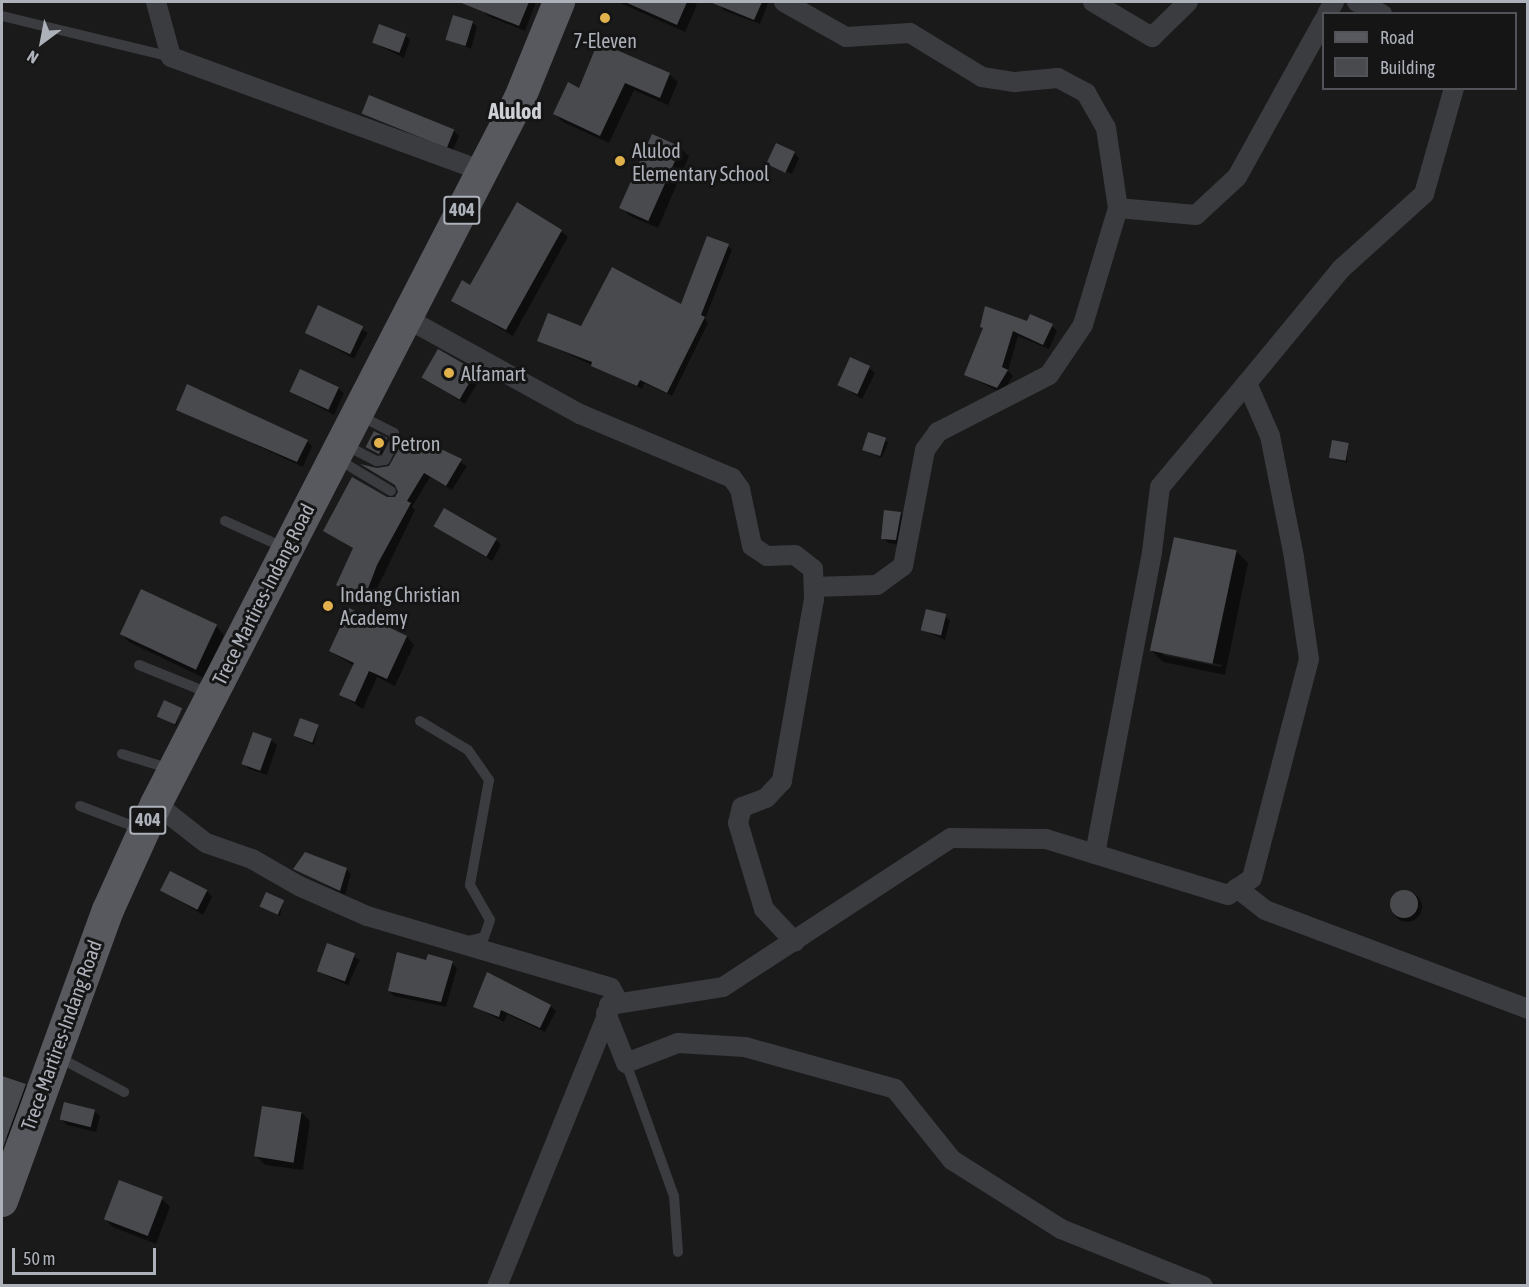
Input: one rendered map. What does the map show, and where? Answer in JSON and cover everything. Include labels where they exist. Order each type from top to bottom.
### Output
[{"type":"main road","name":"Trece Martires-Indang Road","points":[[2,1201],[53,1054],[108,910],[150,817],[285,548],[520,98],[559,2]]},
{"type":"street","points":[[156,2],[171,57],[483,171]]},
{"type":"street","points":[[784,2],[846,37],[910,33],[982,77],[1015,82],[1058,78],[1086,93],[1106,128],[1118,208],[1083,326],[1049,375],[938,432],[925,450],[903,566],[877,585],[814,587]]},
{"type":"street","points":[[1093,2],[1152,37],[1188,2]]},
{"type":"street","points":[[1357,2],[1378,12]]},
{"type":"street","points":[[1118,208],[1196,215],[1237,177],[1322,22]]},
{"type":"street","points":[[1095,854],[1152,552],[1160,487],[1341,269],[1424,194],[1453,90]]},
{"type":"street","points":[[406,318],[580,414],[732,478],[740,489],[752,546],[766,556],[795,555],[813,569],[814,587],[782,781],[766,798],[742,807],[738,823],[764,909],[795,942]]},
{"type":"street","points":[[607,1009],[723,987],[951,838],[1046,839],[1228,895],[1252,878],[1309,659],[1294,557],[1270,436],[1247,383]]},
{"type":"street","points":[[150,817],[206,843],[252,859],[299,886],[367,916],[611,988],[615,996],[607,1009],[497,1286]]},
{"type":"street","points":[[1237,888],[1265,910],[1527,1009]]},
{"type":"street","points":[[607,1009],[626,1063],[678,1043],[745,1047],[896,1089],[952,1160],[1061,1229],[1203,1286]]},
{"type":"lane","points":[[2,16],[171,57]]},
{"type":"lane","points":[[337,449],[377,461],[385,460],[395,440],[394,433],[356,414]]},
{"type":"lane","points":[[337,449],[391,491]]},
{"type":"lane","points":[[225,521],[285,548]]},
{"type":"lane","points":[[139,665],[211,694]]},
{"type":"lane","points":[[420,721],[468,750],[489,780],[470,885],[490,920],[484,937],[458,943]]},
{"type":"lane","points":[[122,754],[174,770]]},
{"type":"lane","points":[[80,806],[150,817]]},
{"type":"lane","points":[[53,1054],[124,1092]]},
{"type":"lane","points":[[626,1063],[674,1196],[678,1252]]},
{"type":"building","points":[[459,2],[529,2],[519,26]]},
{"type":"building","points":[[625,2],[687,2],[677,25]]},
{"type":"building","points":[[710,2],[762,2],[754,20]]},
{"type":"building","points":[[453,15],[473,21],[465,46],[445,40]]},
{"type":"building","points":[[379,24],[406,34],[399,53],[372,43]]},
{"type":"building","points":[[598,42],[670,73],[660,98],[625,83],[600,136],[553,114],[568,82],[579,88]]},
{"type":"building","points":[[369,95],[454,129],[447,148],[362,114]]},
{"type":"building","points":[[652,134],[681,147],[648,221],[619,208]]},
{"type":"building","points":[[776,143],[795,152],[785,173],[766,164]]},
{"type":"building","points":[[517,202],[562,230],[506,330],[451,301],[462,280],[470,285]]},
{"type":"building","points":[[707,236],[729,244],[701,315],[705,317],[667,393],[640,380],[637,386],[591,366],[592,362],[537,341],[548,313],[581,326],[612,267],[681,304]]},
{"type":"building","points":[[318,305],[363,326],[350,354],[305,333]]},
{"type":"building","points":[[985,306],[1027,321],[1030,314],[1053,324],[1043,345],[1013,331],[1002,367],[1008,370],[997,388],[964,375],[983,328],[980,327]]},
{"type":"building","name":"Alfamart","points":[[438,349],[476,371],[460,400],[422,378]]},
{"type":"building","points":[[850,357],[870,366],[857,394],[837,385]]},
{"type":"building","points":[[300,369],[339,387],[328,410],[289,392]]},
{"type":"building","points":[[187,384],[308,440],[297,462],[176,410]]},
{"type":"building","name":"Petron","points":[[374,431],[387,438],[379,454],[366,447]]},
{"type":"building","points":[[868,432],[886,438],[880,456],[862,450]]},
{"type":"building","points":[[420,439],[462,459],[446,486],[424,473],[407,501],[411,503],[377,565],[364,599],[336,585],[353,548],[323,531],[352,477],[387,497],[395,497],[398,492],[395,485],[360,464],[377,468],[389,466],[402,443],[414,450]]},
{"type":"building","points":[[1332,440],[1349,443],[1346,461],[1329,458]]},
{"type":"building","points":[[444,508],[497,538],[486,557],[434,526]]},
{"type":"building","points":[[884,510],[901,512],[896,540],[881,539]]},
{"type":"building","points":[[1174,537],[1237,550],[1212,664],[1150,650]]},
{"type":"building","points":[[141,589],[217,624],[196,670],[120,634]]},
{"type":"building","points":[[349,608],[407,636],[387,679],[369,671],[355,702],[339,695],[354,663],[329,651]]},
{"type":"building","points":[[926,609],[946,614],[941,635],[921,630]]},
{"type":"building","points":[[164,700],[182,708],[175,725],[157,716]]},
{"type":"building","points":[[300,718],[319,725],[312,743],[294,736]]},
{"type":"building","points":[[253,732],[272,739],[260,771],[241,764]]},
{"type":"building","points":[[305,852],[347,868],[340,891],[293,869]]},
{"type":"building","points":[[170,871],[207,890],[197,910],[160,891]]},
{"type":"building","points":[[1404,890],[1414,894],[1418,904],[1414,914],[1404,918],[1394,914],[1390,904],[1394,894]]},
{"type":"building","points":[[266,892],[284,900],[278,915],[259,907]]},
{"type":"building","points":[[327,943],[355,953],[345,981],[317,971]]},
{"type":"building","points":[[397,952],[426,960],[428,954],[453,961],[441,1002],[388,991]]},
{"type":"building","points":[[487,972],[551,1005],[540,1028],[501,1010],[499,1017],[473,1007]]},
{"type":"building","points":[[2,1076],[26,1084],[2,1150]]},
{"type":"building","points":[[64,1102],[95,1110],[91,1127],[60,1119]]},
{"type":"building","points":[[262,1106],[302,1112],[294,1163],[254,1156]]},
{"type":"building","points":[[119,1180],[163,1197],[148,1236],[104,1219]]},
{"type":"place","name":"7-Eleven","points":[[605,18]]},
{"type":"place","name":"Alulod Elementary School","points":[[620,161]]},
{"type":"place","name":"Alfamart","points":[[449,373]]},
{"type":"place","name":"Petron","points":[[379,443]]},
{"type":"place","name":"Indang Christian Academy","points":[[328,606]]},
{"type":"district","name":"Alulod","points":[[515,112]]}]
